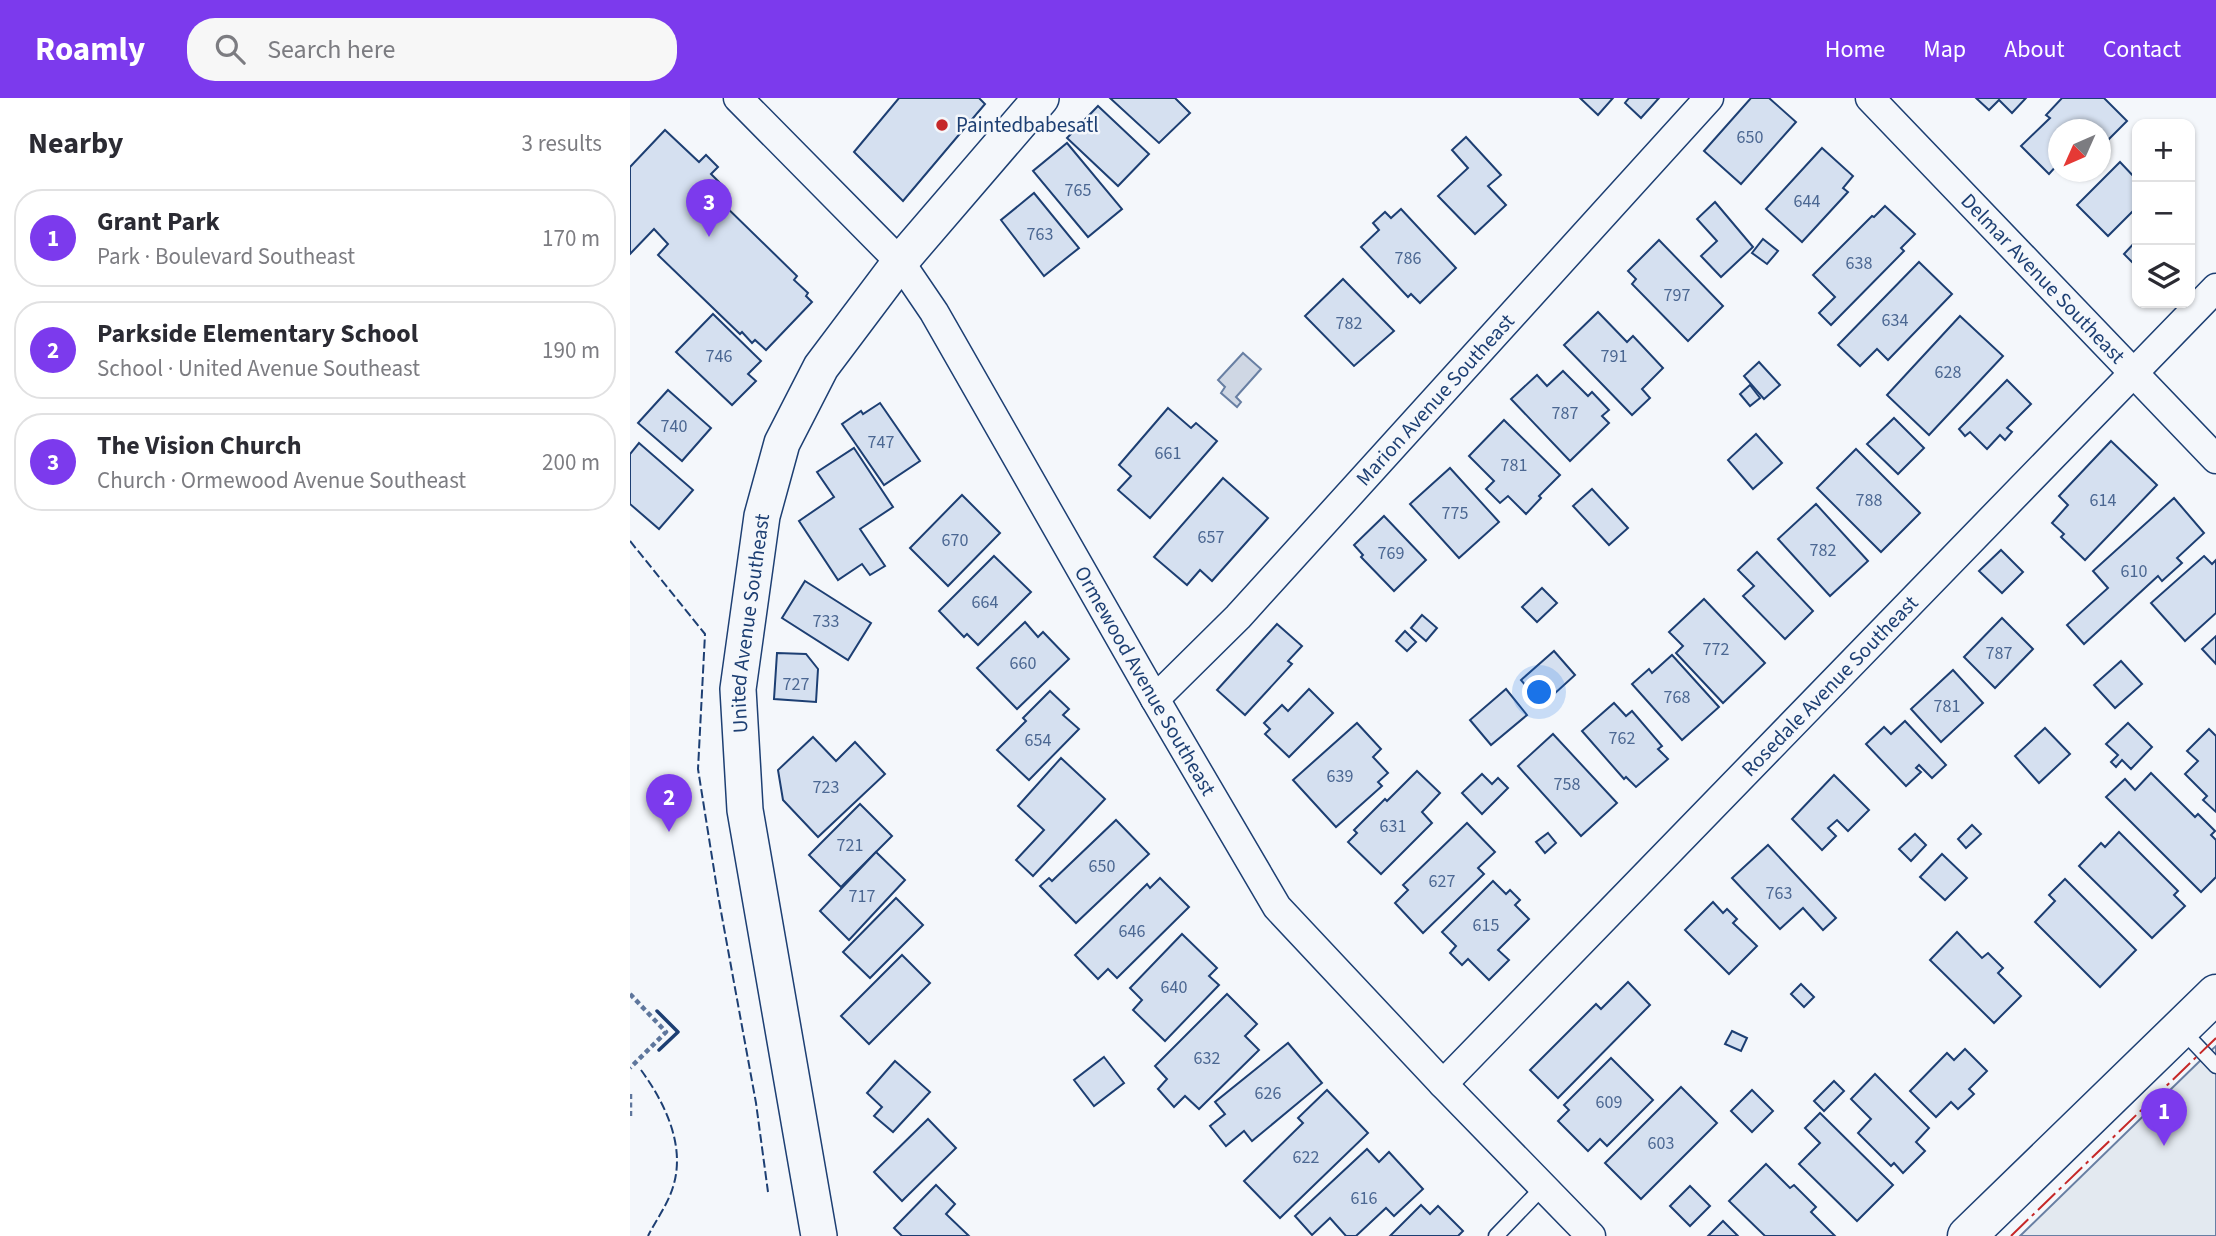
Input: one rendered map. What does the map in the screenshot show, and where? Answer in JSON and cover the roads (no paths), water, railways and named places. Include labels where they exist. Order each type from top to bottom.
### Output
[{"type":"main road","points":[[1967,1236],[2216,994]]},
{"type":"street","name":"Ormewood Avenue Southeast","points":[[738,98],[900,262],[934,312],[1154,699],[1277,907],[1443,1084],[1591,1236]]},
{"type":"street","name":"United Avenue Southeast","points":[[819,1236],[745,810],[738,689],[762,516],[782,443],[821,367],[900,262],[1041,98]]},
{"type":"street","name":"Marion Avenue Southeast","points":[[1154,699],[1238,617],[1709,98]]},
{"type":"street","name":"Delmar Avenue Southeast","points":[[1870,98],[2216,459]]},
{"type":"street","name":"Rosedale Avenue Southeast","points":[[1443,1084],[2216,288]]},
{"type":"lane","points":[[2181,1029],[2216,1066]]},
{"type":"lane","points":[[1496,1236],[1542,1186]]},
{"type":"place","name":"Paintedbabesatl","points":[[942,125]]},
{"type":"place","name":"The Vision Church","points":[[709,237]]},
{"type":"place","name":"Parkside Elementary School","points":[[669,832]]},
{"type":"place","name":"Grant Park","points":[[2164,1146]]}]
